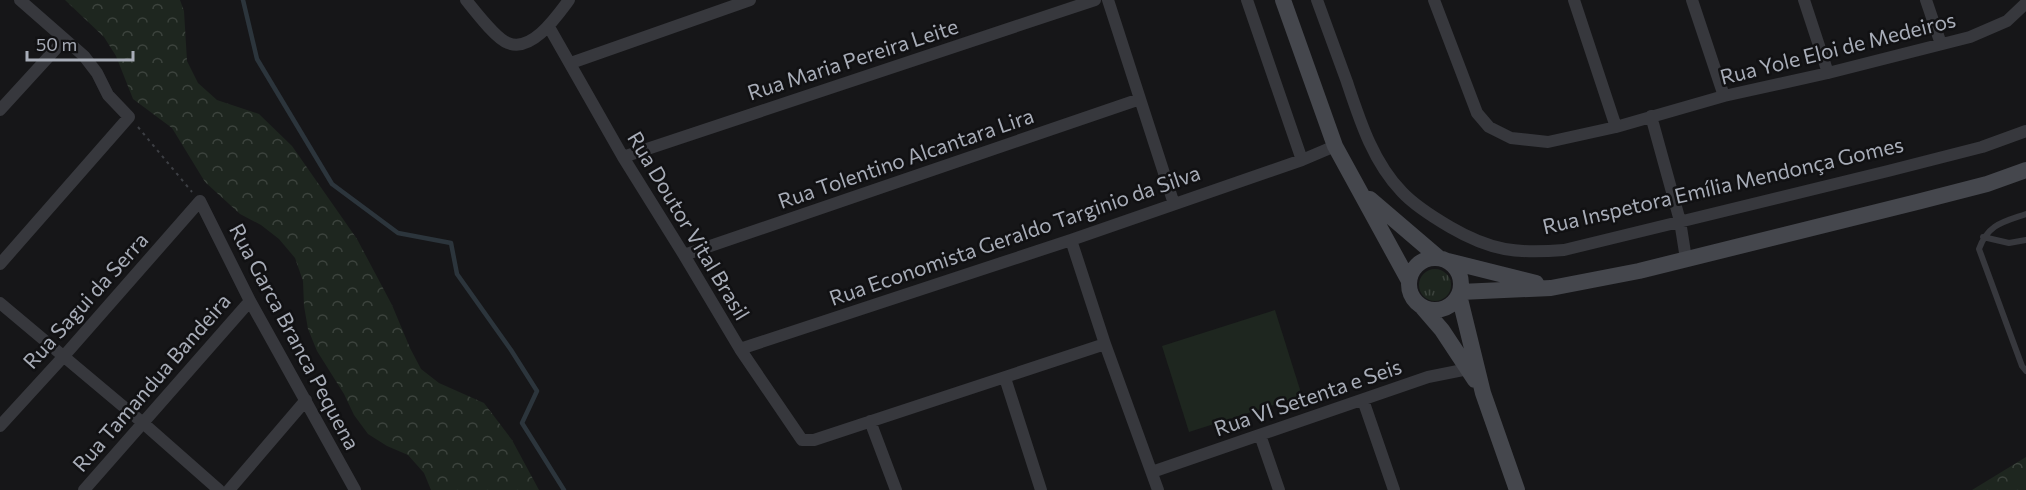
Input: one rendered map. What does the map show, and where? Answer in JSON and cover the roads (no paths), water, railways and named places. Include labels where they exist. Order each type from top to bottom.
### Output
[{"type":"main road","points":[[1283,0],[1335,146],[1409,281],[1412,297],[1442,330],[1473,372],[1483,393],[1517,490]]},
{"type":"main road","points":[[1460,294],[1551,288],[1639,271],[1987,184],[2026,170]]},
{"type":"main road","points":[[1362,193],[1442,259],[1455,266],[1460,276],[1460,294],[1473,372]]},
{"type":"main road","points":[[1409,281],[1414,268],[1431,258],[1551,288]]},
{"type":"main road","points":[[1423,308],[1444,309],[1456,301],[1460,294]]},
{"type":"street","points":[[0,264],[129,117],[108,94],[97,73],[84,56],[20,0]]},
{"type":"street","points":[[466,0],[484,22],[507,43],[523,44],[549,27],[568,0]]},
{"type":"street","points":[[571,63],[750,0]]},
{"type":"street","name":"Rua Maria Pereira Leite","points":[[623,158],[1095,0]]},
{"type":"street","points":[[1108,0],[1174,204]]},
{"type":"street","points":[[1247,0],[1302,160],[1335,146]]},
{"type":"street","name":"Rua Inspetora Emília Mendonça Gomes","points":[[1317,0],[1363,128],[1377,158],[1402,193],[1432,217],[1467,237],[1497,248],[1529,253],[1564,250],[1898,169],[1982,147],[2026,131]]},
{"type":"street","name":"Rua Yole Eloi de Medeiros","points":[[1434,0],[1477,113],[1489,127],[1511,138],[1548,142],[1616,127],[1724,96],[1828,73],[1970,37],[2007,21],[2026,3]]},
{"type":"street","points":[[1574,0],[1616,127]]},
{"type":"street","points":[[1692,0],[1724,96]]},
{"type":"street","points":[[1804,0],[1828,73]]},
{"type":"street","points":[[1926,0],[1941,44]]},
{"type":"street","name":"Rua Doutor Vital Brasil","points":[[549,27],[623,158],[740,349],[802,441],[814,440],[870,421]]},
{"type":"street","points":[[0,110],[64,40]]},
{"type":"street","name":"Rua Tolentino Alcantara Lira","points":[[684,255],[1140,99]]},
{"type":"street","points":[[1651,116],[1680,221],[1686,259]]},
{"type":"street","name":"Rua Economista Geraldo Targinio da Silva","points":[[740,349],[1071,240],[1302,160]]},
{"type":"street","name":"Rua Garca Branca Pequena","points":[[200,201],[250,301],[355,490]]},
{"type":"street","name":"Rua Sagui da Serra","points":[[0,426],[200,201]]},
{"type":"street","points":[[1071,240],[1105,344],[1158,490]]},
{"type":"street","name":"Rua Tamandua Bandeira","points":[[84,490],[250,301]]},
{"type":"street","points":[[0,303],[219,490]]},
{"type":"street","points":[[896,490],[870,421],[1105,344]]},
{"type":"street","name":"Rua VI Setenta e Seis","points":[[1152,472],[1428,377],[1463,369],[1473,372]]},
{"type":"street","points":[[1005,378],[1041,490]]},
{"type":"street","points":[[229,490],[306,400]]},
{"type":"street","points":[[1363,400],[1394,490]]},
{"type":"street","points":[[1260,435],[1279,490]]},
{"type":"lane","points":[[2026,214],[1996,225],[1983,237],[1979,249],[2022,366],[2026,371]]},
{"type":"lane","points":[[1983,237],[2009,243],[2026,240]]},
{"type":"waterway","points":[[243,0],[257,59],[332,184],[398,233],[451,243],[457,274],[537,391],[522,423],[564,490]]}]
